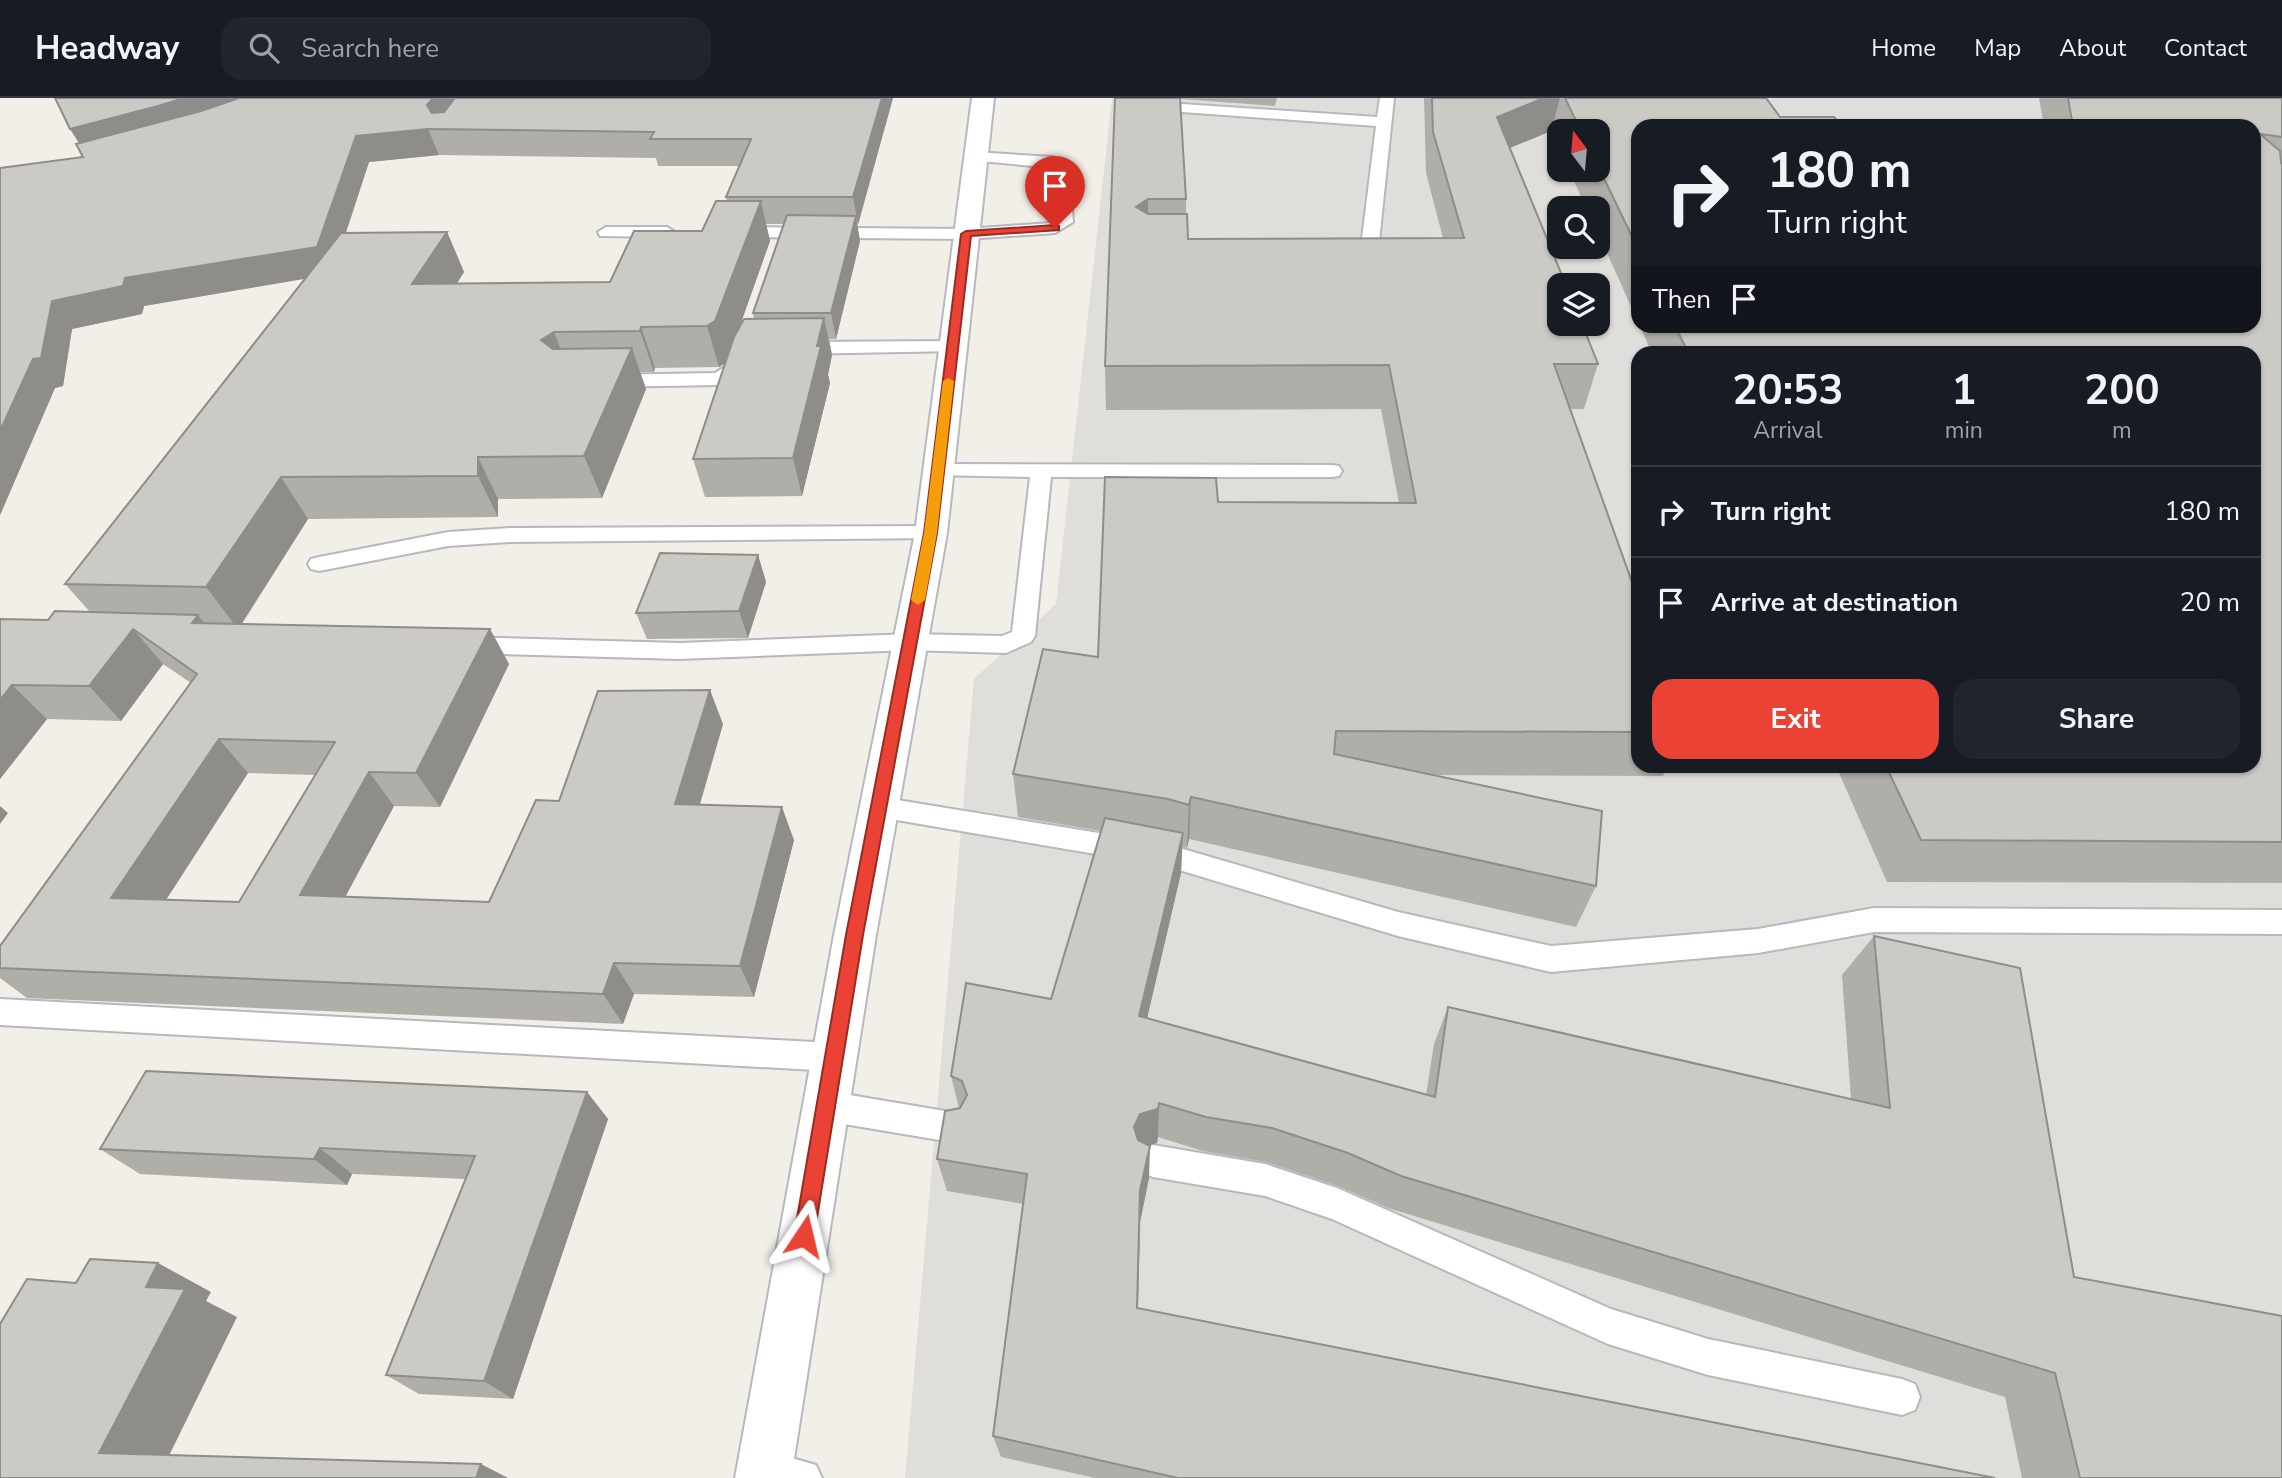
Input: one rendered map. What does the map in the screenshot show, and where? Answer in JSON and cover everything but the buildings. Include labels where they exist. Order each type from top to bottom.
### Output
[{"type":"main road","points":[[764,1474],[834,1057],[931,533],[983,98]]},
{"type":"lane","points":[[1324,248],[1352,248],[1370,242],[1387,98]]},
{"type":"lane","points":[[1182,108],[1384,122]]},
{"type":"lane","points":[[716,232],[966,234],[1055,228],[1065,222],[1062,166],[1052,162],[975,157]]},
{"type":"lane","points":[[776,257],[785,231]]},
{"type":"lane","points":[[606,232],[689,232]]},
{"type":"lane","points":[[584,382],[719,379],[738,367],[756,345],[952,347]]},
{"type":"lane","points":[[938,470],[1332,471]]},
{"type":"lane","points":[[447,645],[680,651],[910,642],[1006,645],[1023,636],[1041,470]]},
{"type":"lane","points":[[319,564],[448,539],[510,535],[931,533]]},
{"type":"lane","points":[[879,807],[1166,855],[1398,924],[1551,959],[1758,941],[1874,920],[2282,922]]},
{"type":"lane","points":[[0,1012],[834,1057]]},
{"type":"lane","points":[[826,1106],[957,1128]]},
{"type":"lane","points":[[1153,1161],[1265,1180],[1337,1205],[1608,1326],[1708,1357],[1902,1397]]},
{"type":"lane","points":[[764,1474],[803,1478]]},
{"type":"shaded area","points":[[1112,98],[1469,98],[1596,119],[1547,119],[1547,182],[1610,182],[1610,121],[1631,125],[1631,333],[2261,333],[2261,296],[2282,207],[2282,1478],[905,1478],[974,679],[1056,604]]},
{"type":"shaded area","points":[[1514,98],[2282,98],[2261,119],[1751,119]]},
{"type":"slow traffic","points":[[918,600],[931,533],[948,381]]},
{"type":"route","points":[[804,1236],[855,935],[931,533],[966,234],[1055,228]]}]
